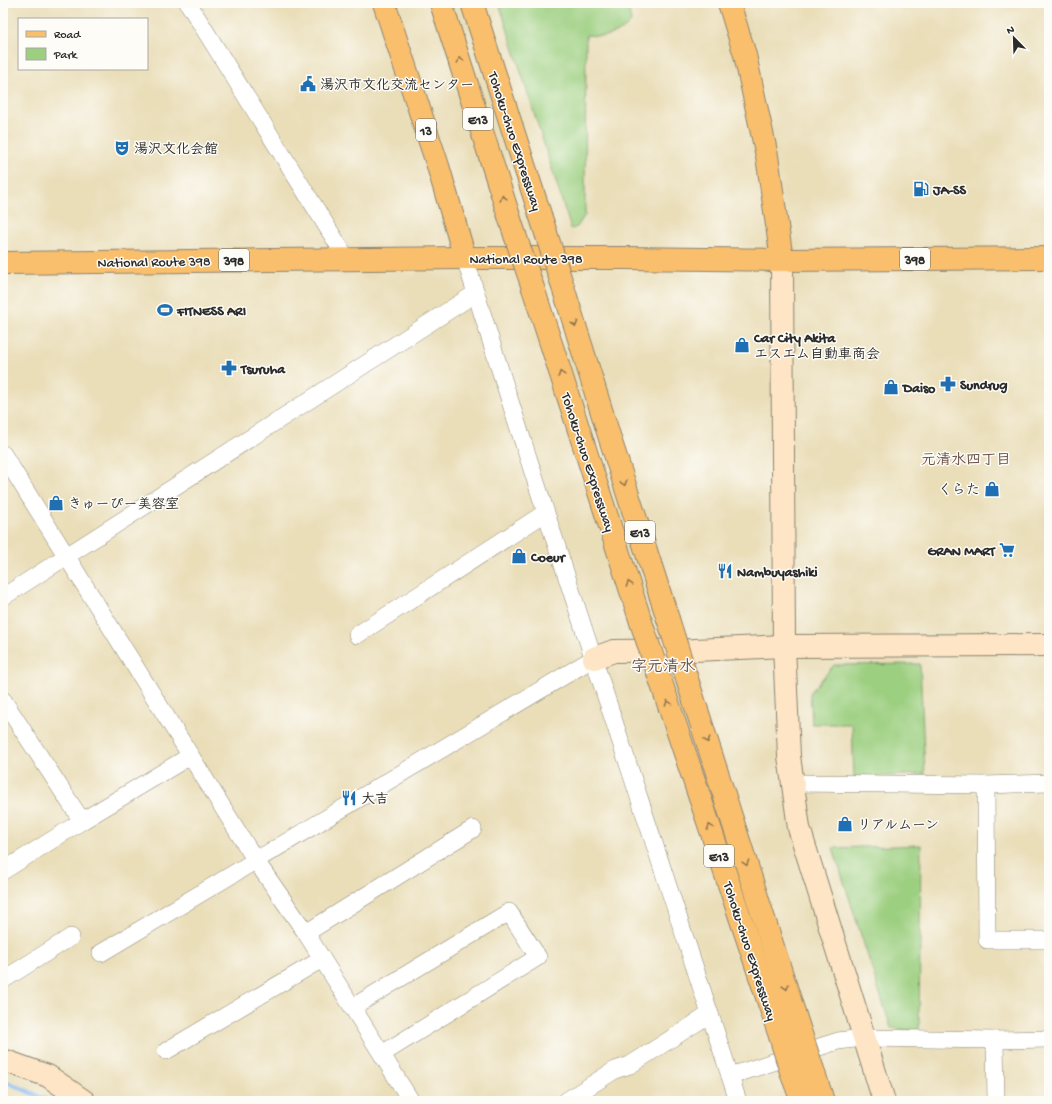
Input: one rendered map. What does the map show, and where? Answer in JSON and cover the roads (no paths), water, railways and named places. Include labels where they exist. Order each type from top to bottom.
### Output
[{"type":"main road","name":"13","points":[[384,3],[438,166],[465,258]]},
{"type":"main road","name":"Tohoku-chuo Expressway","points":[[441,3],[659,676],[790,1033],[813,1070],[823,1101]]},
{"type":"main road","name":"Tohoku-chuo Expressway","points":[[472,3],[686,676],[790,1033],[792,1075],[802,1101]]},
{"type":"main road","points":[[729,3],[745,56],[767,156],[782,260]]},
{"type":"main road","points":[[738,3],[745,56]]},
{"type":"main road","name":"National Route 398","points":[[3,264],[465,258],[782,260],[1049,258]]},
{"type":"street","points":[[188,3],[347,259]]},
{"type":"street","points":[[465,258],[545,513],[594,658],[738,1101]]},
{"type":"street","points":[[782,260],[784,646],[789,756],[799,828],[884,1101]]},
{"type":"street","points":[[3,597],[476,293]]},
{"type":"street","points":[[3,454],[256,861],[306,933],[354,1007],[411,1101]]},
{"type":"street","points":[[357,635],[545,513]]},
{"type":"street","points":[[101,954],[594,658],[614,651],[694,650],[784,646],[1049,646]]},
{"type":"street","points":[[3,700],[82,821]]},
{"type":"street","points":[[3,872],[82,821],[190,756]]},
{"type":"street","points":[[793,783],[986,785],[1049,783]]},
{"type":"street","points":[[986,785],[987,940],[1049,940]]},
{"type":"street","points":[[306,933],[473,829]]},
{"type":"street","points":[[354,1007],[510,912],[538,957],[382,1054]]},
{"type":"street","points":[[3,980],[71,937]]},
{"type":"street","points":[[166,1051],[322,959]]},
{"type":"street","points":[[566,1101],[615,1070],[630,1065],[710,1014]]},
{"type":"street","points":[[730,1076],[838,1041],[864,1038],[995,1040],[1049,1038]]},
{"type":"street","points":[[995,1040],[996,1101]]},
{"type":"street","points":[[3,1060],[48,1076],[84,1101]]},
{"type":"waterway","points":[[3,1080],[49,1101]]},
{"type":"place","name":"湯沢市文化交流センター","points":[[308,84]]},
{"type":"place","name":"湯沢文化会館","points":[[122,148]]},
{"type":"place","name":"JA-SS","points":[[921,189]]},
{"type":"place","name":"FITNESS ARI","points":[[165,310]]},
{"type":"place","name":"Car City Akita エスエム自動車商会","points":[[742,345]]},
{"type":"place","name":"Tsuruha","points":[[229,368]]},
{"type":"place","name":"Sundrug","points":[[948,384]]},
{"type":"place","name":"Daiso","points":[[891,387]]},
{"type":"place","name":"くらた","points":[[992,489]]},
{"type":"place","name":"きゅーぴー美容室","points":[[56,503]]},
{"type":"place","name":"GRAN MART","points":[[1007,550]]},
{"type":"place","name":"Coeur","points":[[519,556]]},
{"type":"place","name":"Nambuyashiki","points":[[725,571]]},
{"type":"place","name":"大吉","points":[[349,798]]},
{"type":"place","name":"リアルムーン","points":[[845,824]]},
{"type":"district","name":"元清水四丁目","points":[[966,459]]},
{"type":"district","name":"字元清水","points":[[663,665]]}]
